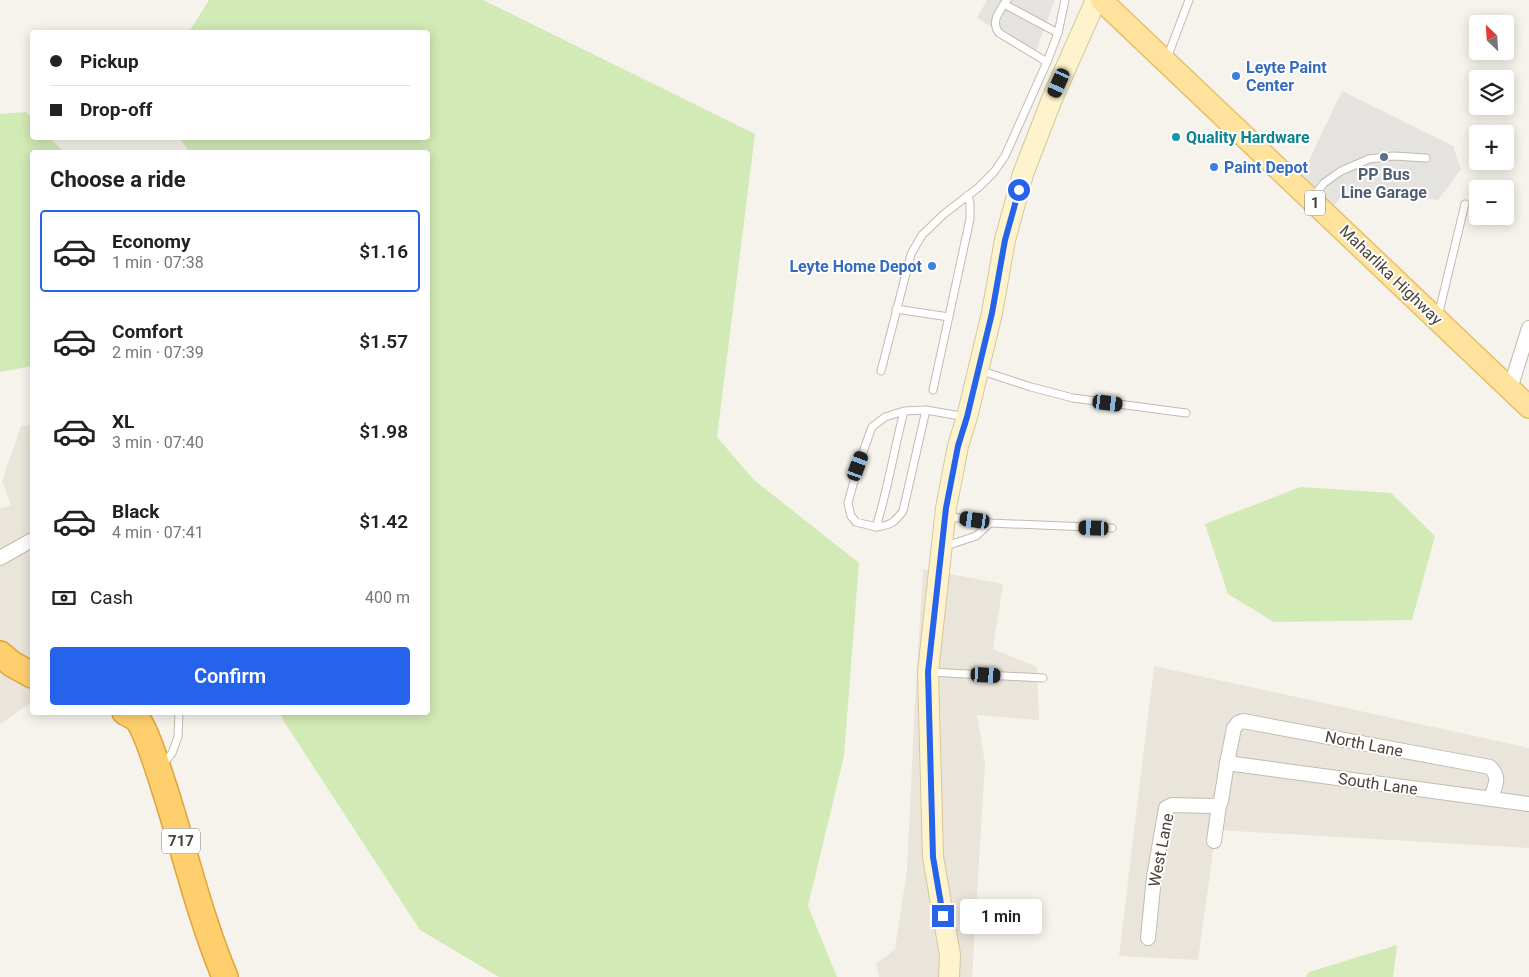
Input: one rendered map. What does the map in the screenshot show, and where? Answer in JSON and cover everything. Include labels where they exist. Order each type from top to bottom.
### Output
[{"type":"highway","points":[[0,654],[12,664],[30,674]]},
{"type":"highway","name":"717","points":[[130,715],[138,720],[147,738],[213,947],[225,977]]},
{"type":"main road","name":"Maharlika Highway","points":[[1101,0],[1529,407]]},
{"type":"street","points":[[949,977],[950,955],[933,857],[928,672],[945,516],[958,446],[967,417],[992,313],[1005,240],[1023,174],[1052,99],[1096,0]]},
{"type":"street","points":[[1510,389],[1529,328]]},
{"type":"street","points":[[0,558],[30,541]]},
{"type":"street","name":"North Lane","points":[[1227,763],[1234,728],[1243,721],[1490,767],[1495,773],[1497,780],[1491,798]]},
{"type":"street","points":[[1214,841],[1227,763]]},
{"type":"street","name":"South Lane","points":[[1227,763],[1444,794],[1491,798],[1529,804]]},
{"type":"street","name":"West Lane","points":[[1148,938],[1154,877],[1166,808],[1172,805],[1219,805]]},
{"type":"lane","points":[[881,372],[911,254],[922,235],[944,214],[979,187],[994,172],[1005,156],[1048,62],[1058,33],[1065,0]]},
{"type":"lane","points":[[1166,62],[1189,0]]},
{"type":"lane","points":[[1048,62],[999,33],[995,27],[995,19],[1005,2],[1058,33]]},
{"type":"lane","points":[[1311,199],[1324,183],[1342,171],[1369,159],[1394,156],[1426,158]]},
{"type":"lane","points":[[933,390],[970,219],[968,195]]},
{"type":"lane","points":[[1437,319],[1465,204]]},
{"type":"lane","points":[[896,309],[949,317]]},
{"type":"lane","points":[[978,370],[1073,398],[1186,413]]},
{"type":"lane","points":[[926,410],[903,511],[896,521],[889,525],[876,527],[856,522],[850,516],[848,503],[858,466],[872,428],[885,417],[904,412],[926,410],[967,417]]},
{"type":"lane","points":[[876,527],[904,412]]},
{"type":"lane","points":[[945,516],[990,523],[1112,528]]},
{"type":"lane","points":[[942,548],[976,536],[990,523]]},
{"type":"lane","points":[[928,672],[1043,678]]},
{"type":"lane","points":[[158,770],[172,754],[178,737],[179,715]]},
{"type":"shaded area","points":[[987,0],[1055,0],[1035,53],[977,18]]},
{"type":"shaded area","name":"PP Bus Line Garage","points":[[1342,91],[1453,146],[1461,169],[1438,200],[1351,187],[1334,205],[1301,177]]},
{"type":"shaded area","points":[[30,425],[30,703],[0,724],[0,509],[11,505],[2,481],[21,426]]},
{"type":"shaded area","points":[[923,569],[1003,584],[993,649],[1037,667],[1039,720],[977,715],[985,763],[972,977],[879,977],[876,964],[895,949],[907,870]]},
{"type":"shaded area","points":[[1154,666],[1529,748],[1529,848],[1216,830],[1198,960],[1119,956]]},
{"type":"green space","points":[[209,0],[483,0],[755,134],[717,437],[754,480],[859,563],[844,756],[808,906],[837,977],[499,977],[420,930],[283,720],[282,715],[430,715],[430,150],[188,150],[181,140],[430,140],[430,30],[190,30]]},
{"type":"green space","points":[[26,112],[30,117],[30,140],[52,140],[62,150],[30,150],[30,366],[0,372],[0,114]]},
{"type":"green space","points":[[1300,487],[1391,493],[1435,536],[1412,620],[1274,622],[1228,594],[1205,524]]},
{"type":"green space","points":[[1397,945],[1393,977],[1306,977],[1309,972]]},
{"type":"place","name":"Leyte Paint Center","points":[[1236,76]]},
{"type":"place","name":"Quality Hardware","points":[[1176,137]]},
{"type":"place","name":"PP Bus Line Garage","points":[[1384,157]]},
{"type":"place","name":"Paint Depot","points":[[1214,167]]},
{"type":"place","name":"Leyte Home Depot","points":[[932,266]]},
{"type":"route","points":[[943,916],[933,857],[928,672],[946,508],[958,446],[967,417],[992,313],[1005,240],[1019,190]]}]
